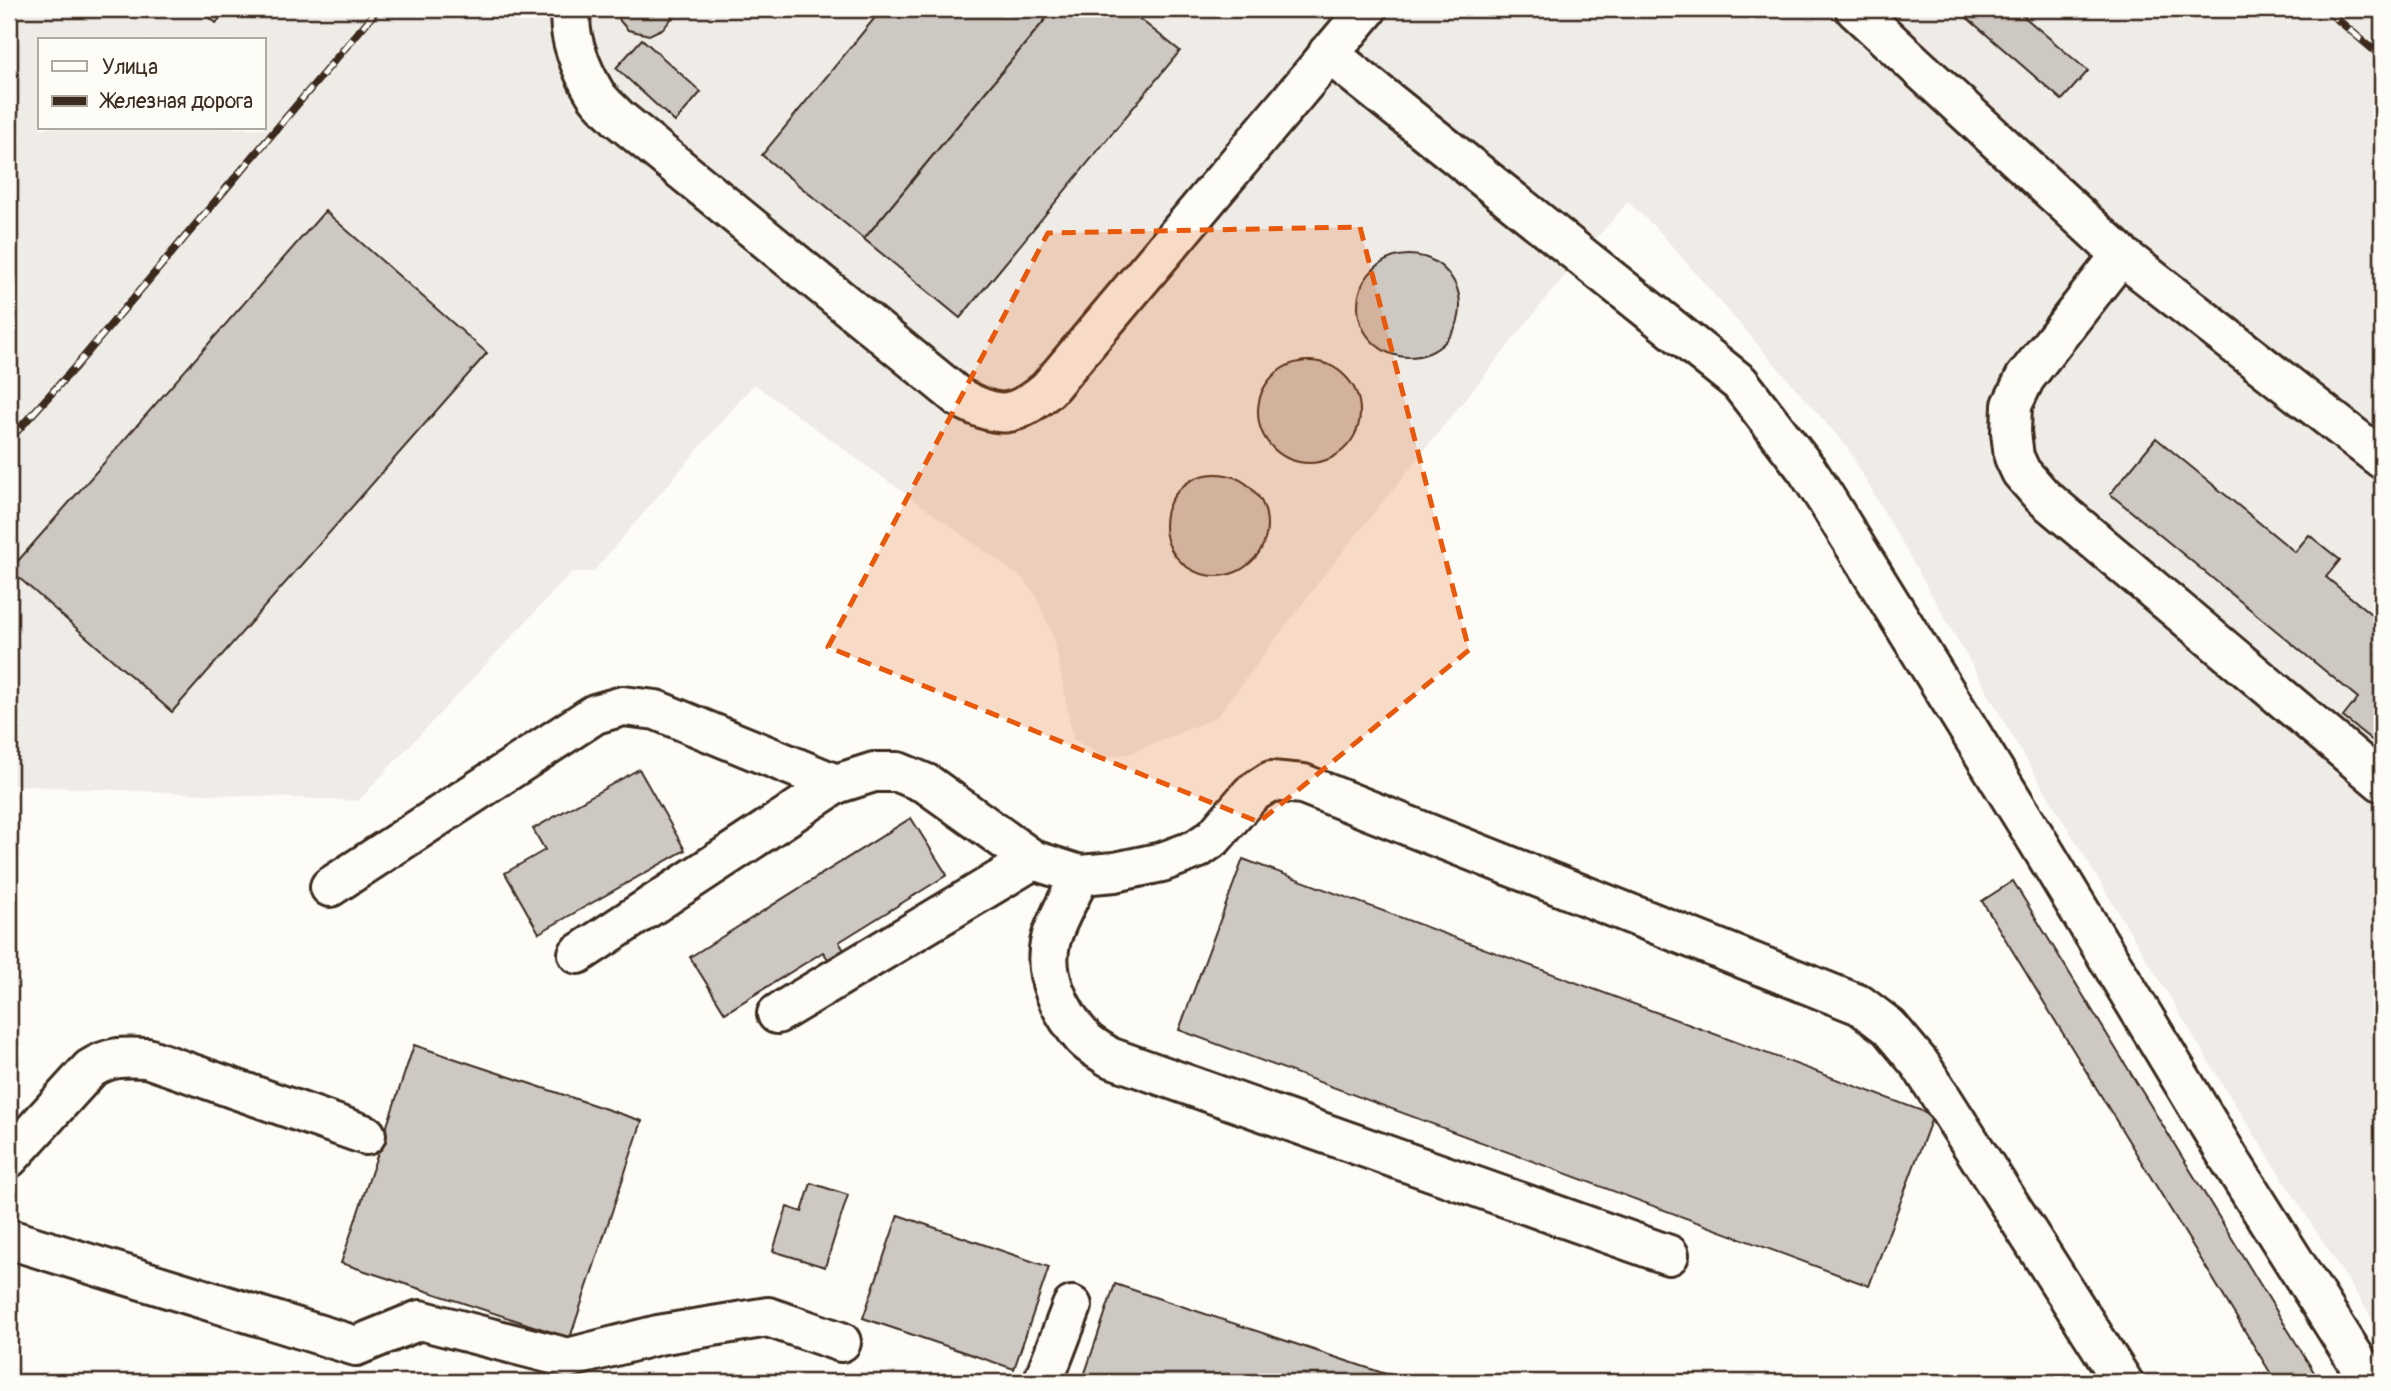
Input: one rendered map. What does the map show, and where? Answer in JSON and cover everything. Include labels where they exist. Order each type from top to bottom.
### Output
[{"type":"lane","points":[[572,9],[570,14],[573,45],[596,96],[618,118],[960,398],[984,411],[1005,414],[1027,407],[1048,389],[1367,9]]},
{"type":"lane","points":[[1855,9],[2121,255],[2382,459]]},
{"type":"lane","points":[[1328,53],[1740,383],[1780,434],[1826,499],[2045,851],[2230,1160],[2370,1382]]},
{"type":"lane","points":[[2121,255],[2025,378],[2012,405],[2011,432],[2017,464],[2042,496],[2382,782]]},
{"type":"lane","points":[[330,887],[595,714],[622,706],[656,710],[836,784]]},
{"type":"lane","points":[[578,954],[836,784],[874,772],[898,772],[927,784],[1033,860],[1080,875],[1115,872],[1162,862],[1197,849],[1214,837],[1251,794],[1271,781],[1303,784],[1860,1006],[1889,1027],[1920,1064],[2123,1382]]},
{"type":"lane","points":[[777,1014],[1033,860]]},
{"type":"lane","points":[[1080,875],[1051,939],[1048,964],[1054,991],[1067,1016],[1085,1040],[1109,1057],[1669,1255]]},
{"type":"lane","points":[[9,1158],[90,1069],[104,1060],[127,1058],[147,1058],[366,1135]]},
{"type":"lane","points":[[9,1239],[356,1346],[419,1321],[568,1358],[658,1335],[768,1317],[841,1342]]},
{"type":"lane","points":[[1043,1382],[1072,1306]]},
{"type":"highlighted area","points":[[1360,227],[1469,650],[1259,822],[828,647],[1048,233]]},
{"type":"shaded area","points":[[9,9],[2382,9],[2382,1334],[2221,1082],[2021,751],[1847,447],[1657,229],[1628,202],[1565,275],[1321,579],[1217,717],[1130,754],[1103,757],[1073,739],[1054,639],[1035,594],[1023,579],[754,384],[593,572],[572,572],[358,801],[9,785]]},
{"type":"building","points":[[199,9],[229,9],[216,23]]},
{"type":"building","points":[[617,9],[674,9],[664,28],[649,35],[628,30],[620,21]]},
{"type":"building","points":[[882,9],[1054,9],[864,239],[762,155]]},
{"type":"building","points":[[1054,9],[1127,9],[1180,51],[960,318],[864,239]]},
{"type":"building","points":[[1957,9],[2015,9],[2088,71],[2062,100]]},
{"type":"building","points":[[642,39],[701,92],[675,122],[616,68]]},
{"type":"building","points":[[325,211],[487,353],[172,712],[10,570]]},
{"type":"building","points":[[1409,255],[1438,263],[1452,277],[1460,306],[1452,335],[1438,349],[1409,357],[1380,349],[1366,335],[1358,306],[1366,277],[1380,263]]},
{"type":"building","points":[[1309,361],[1329,365],[1345,376],[1356,392],[1360,412],[1356,432],[1345,448],[1329,459],[1309,463],[1289,459],[1273,448],[1262,432],[1258,412],[1262,392],[1273,376],[1289,365]]},
{"type":"building","points":[[2156,438],[2295,552],[2309,535],[2340,560],[2326,577],[2382,623],[2382,730],[2373,741],[2343,717],[2358,698],[2110,494]]},
{"type":"building","points":[[1216,474],[1245,482],[1259,496],[1267,525],[1259,554],[1245,568],[1216,576],[1187,568],[1173,554],[1165,525],[1173,496],[1187,482]]},
{"type":"building","points":[[639,769],[685,850],[539,933],[505,873],[545,850],[533,829]]},
{"type":"building","points":[[911,818],[947,875],[839,942],[848,957],[833,966],[823,952],[725,1013],[690,957]]},
{"type":"building","points":[[1243,859],[1933,1115],[1869,1286],[1179,1030]]},
{"type":"building","points":[[2013,881],[2320,1382],[2276,1382],[1982,901]]},
{"type":"building","points":[[414,1045],[642,1121],[570,1338],[341,1263]]},
{"type":"building","points":[[811,1183],[848,1195],[825,1267],[773,1251],[787,1207],[802,1212]]},
{"type":"building","points":[[898,1215],[1049,1267],[1014,1369],[863,1318]]},
{"type":"building","points":[[1115,1284],[1407,1381],[1082,1382]]},
{"type":"railway","points":[[9,440],[76,366],[378,9]]},
{"type":"railway","points":[[2325,9],[2382,57]]}]
